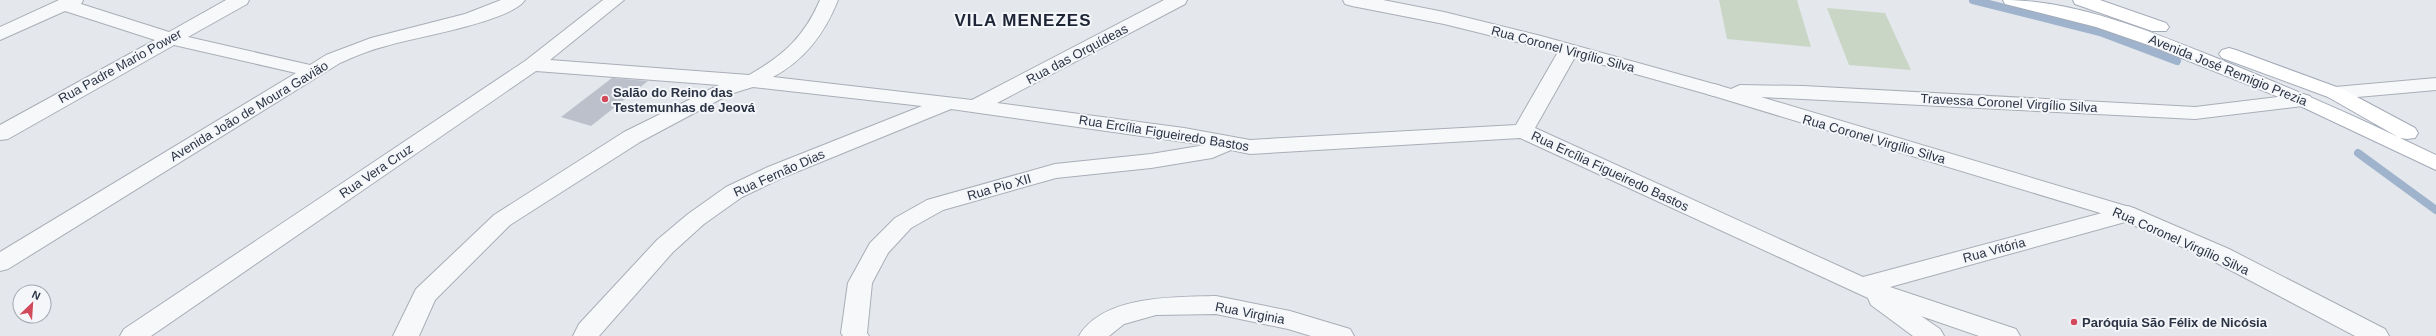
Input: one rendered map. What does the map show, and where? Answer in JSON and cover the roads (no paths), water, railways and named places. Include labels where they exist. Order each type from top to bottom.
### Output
[{"type":"main road","name":"Avenida José Remigio Prezia","points":[[2012,0],[2104,23],[2154,40],[2303,100],[2436,163]]},
{"type":"main road","name":"Avenida José Remigio Prezia","points":[[2082,0],[2334,93],[2436,149]]},
{"type":"street","name":"Rua Padre Mario Power","points":[[0,134],[169,38],[240,0]]},
{"type":"street","name":"Avenida João de Moura Gavião","points":[[0,264],[312,71],[350,50],[380,40],[489,14],[516,0]]},
{"type":"street","name":"Rua Vera Cruz","points":[[133,336],[532,64],[615,0]]},
{"type":"street","points":[[406,336],[426,296],[502,220],[632,137],[723,90],[752,81],[779,66],[796,52],[819,24],[829,0]]},
{"type":"street","name":"Rua das Orquídeas","points":[[976,106],[1178,0]]},
{"type":"street","name":"Rua Coronel Virgílio Silva","points":[[1352,0],[1422,14],[1569,50],[1714,90],[1802,118],[2128,214],[2221,255],[2376,336]]},
{"type":"street","points":[[0,34],[69,2],[169,38],[312,71]]},
{"type":"street","points":[[1523,131],[1569,50]]},
{"type":"street","name":"Rua Ercília Figueiredo Bastos","points":[[532,64],[752,81],[976,106],[1184,135],[1226,144],[1250,147],[1523,131],[1861,286]]},
{"type":"street","points":[[2334,93],[2436,84]]},
{"type":"street","name":"Travessa Coronel Virgílio Silva","points":[[1714,90],[1803,92],[2195,113],[2303,100]]},
{"type":"street","points":[[1802,118],[1803,92]]},
{"type":"street","name":"Rua Fernão Dias","points":[[586,336],[588,330],[665,246],[696,219],[734,192],[776,172],[949,103]]},
{"type":"street","name":"Rua Pio XII","points":[[856,336],[854,333],[860,283],[878,249],[903,224],[935,205],[1055,171],[1151,161],[1212,151],[1226,144]]},
{"type":"street","name":"Rua Vitória","points":[[1861,286],[2128,214]]},
{"type":"street","points":[[1861,286],[1931,336]]},
{"type":"street","points":[[1861,286],[2007,336]]},
{"type":"street","name":"Rua Virginia","points":[[1092,336],[1115,318],[1156,306],[1216,305],[1290,320],[1341,336]]},
{"type":"waterway","points":[[1973,0],[2100,32],[2177,61]]},
{"type":"waterway","points":[[2358,153],[2436,210]]},
{"type":"place","name":"Salão do Reino das Testemunhas de Jeová","points":[[605,99]]},
{"type":"place","name":"Paróquia São Félix de Nicósia","points":[[2074,322]]},
{"type":"district","name":"VILA MENEZES","points":[[1023,20]]}]
